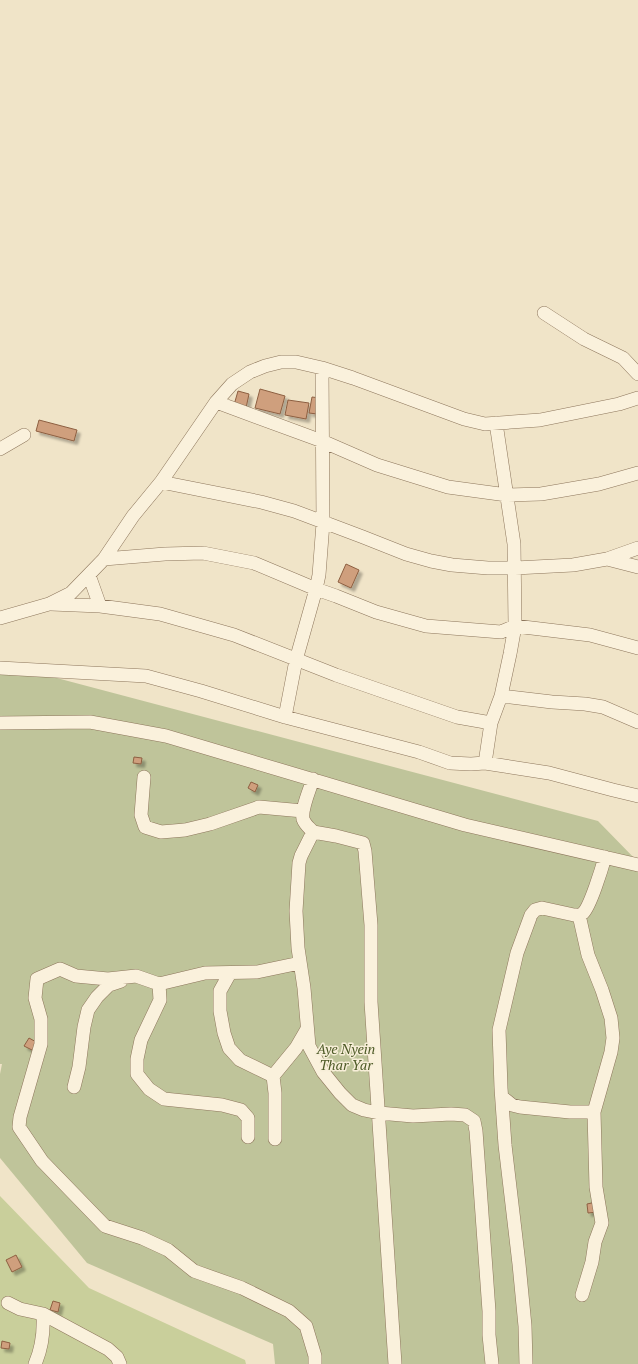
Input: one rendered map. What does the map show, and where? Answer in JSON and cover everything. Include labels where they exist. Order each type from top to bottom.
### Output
[{"type":"street","points":[[544,313],[584,339],[606,348],[623,358],[638,374]]},
{"type":"street","points":[[0,618],[49,604],[71,593],[104,559],[133,516],[161,482],[216,402],[232,384],[250,372],[265,366],[281,362],[296,362],[322,368],[464,419],[485,424],[540,420],[638,399]]},
{"type":"street","points":[[285,717],[296,660],[319,575],[323,523],[322,368]]},
{"type":"street","points":[[216,402],[322,442],[377,465],[448,487],[507,495],[541,494],[599,484],[638,473]]},
{"type":"street","points":[[485,763],[491,723],[501,696],[515,626],[514,544],[496,423]]},
{"type":"street","points":[[0,449],[24,435]]},
{"type":"street","points":[[161,482],[262,502],[294,511],[406,554],[431,562],[481,567],[515,568],[574,564],[607,559],[638,548]]},
{"type":"street","points":[[104,559],[165,554],[203,553],[254,563],[376,612],[426,626],[501,632],[515,626],[590,635],[638,648]]},
{"type":"street","points":[[607,559],[638,567]]},
{"type":"street","points":[[89,575],[100,606]]},
{"type":"street","points":[[49,604],[100,606],[160,614],[234,636],[390,695],[457,717],[491,723]]},
{"type":"street","points":[[0,668],[146,676],[285,717],[420,752],[450,764],[485,763],[549,773],[638,796]]},
{"type":"street","points":[[501,696],[602,707],[638,722]]},
{"type":"street","points":[[0,723],[90,722],[166,736],[465,825],[638,865]]},
{"type":"street","points":[[144,777],[141,815],[145,827],[161,832],[185,830],[210,824],[259,807],[303,811]]},
{"type":"street","points":[[313,779],[303,811],[307,826],[313,832],[363,843],[366,851],[370,925],[371,1002],[395,1364]]},
{"type":"street","points":[[313,832],[299,863],[296,911],[298,948],[304,988],[309,1046],[323,1072],[340,1093],[352,1104],[364,1110],[414,1116],[451,1114],[465,1115],[474,1121],[476,1131],[492,1364]]},
{"type":"street","points":[[526,1364],[519,1264],[505,1145],[499,1030],[517,953],[531,915],[535,910],[542,908],[579,915],[582,914],[586,909],[605,857]]},
{"type":"street","points":[[579,915],[588,955],[611,1018],[613,1038],[611,1052],[594,1112],[596,1187],[602,1224],[595,1242],[592,1262],[582,1295]]},
{"type":"street","points":[[300,963],[256,972],[205,974],[159,984],[136,976],[108,979],[76,976],[60,969],[37,979],[34,998],[41,1019],[41,1044],[20,1117],[19,1127],[42,1161],[105,1226],[142,1238],[168,1250],[194,1271],[242,1288],[289,1311],[306,1326],[315,1356],[315,1364]]},
{"type":"street","points":[[230,973],[220,991],[220,1011],[224,1033],[229,1048],[240,1060],[273,1076]]},
{"type":"street","points":[[74,1087],[79,1067],[84,1027],[88,1010],[97,997],[109,985],[136,976]]},
{"type":"street","points":[[159,984],[160,1000],[141,1040],[137,1059],[137,1074],[149,1089],[164,1099],[222,1105],[241,1110],[248,1118],[248,1137]]},
{"type":"street","points":[[275,1139],[275,1093],[273,1076],[296,1048],[307,1029]]},
{"type":"street","points":[[502,1097],[512,1105],[520,1107],[570,1112],[594,1112]]},
{"type":"street","points":[[8,1303],[20,1309],[43,1314],[108,1348],[117,1357],[120,1364]]},
{"type":"street","points":[[35,1364],[43,1334],[43,1314]]},
{"type":"green space","name":"Aye Nyein Thar Yar","points":[[0,663],[598,821],[638,862],[638,1364],[275,1364],[273,1344],[87,1263],[0,1158],[0,1074],[2,1064],[0,1064]]},
{"type":"green space","points":[[0,1196],[89,1288],[245,1360],[246,1364],[0,1364]]},
{"type":"building","points":[[260,389],[285,396],[280,414],[255,408]]},
{"type":"building","points":[[238,391],[249,394],[246,408],[234,405]]},
{"type":"building","points":[[312,397],[320,398],[317,414],[309,413]]},
{"type":"building","points":[[288,400],[309,403],[306,419],[285,415]]},
{"type":"building","points":[[39,420],[77,430],[74,441],[36,431]]},
{"type":"building","points":[[346,564],[359,570],[351,588],[338,582]]},
{"type":"building","points":[[134,757],[142,758],[141,764],[133,763]]},
{"type":"building","points":[[251,782],[258,785],[255,792],[248,788]]},
{"type":"building","points":[[29,1038],[38,1043],[34,1051],[24,1046]]},
{"type":"building","points":[[596,1202],[597,1212],[588,1213],[587,1204]]},
{"type":"building","points":[[16,1255],[22,1267],[12,1272],[6,1260]]},
{"type":"building","points":[[53,1301],[60,1303],[58,1312],[50,1310]]},
{"type":"building","points":[[2,1341],[10,1343],[9,1349],[1,1348]]}]
